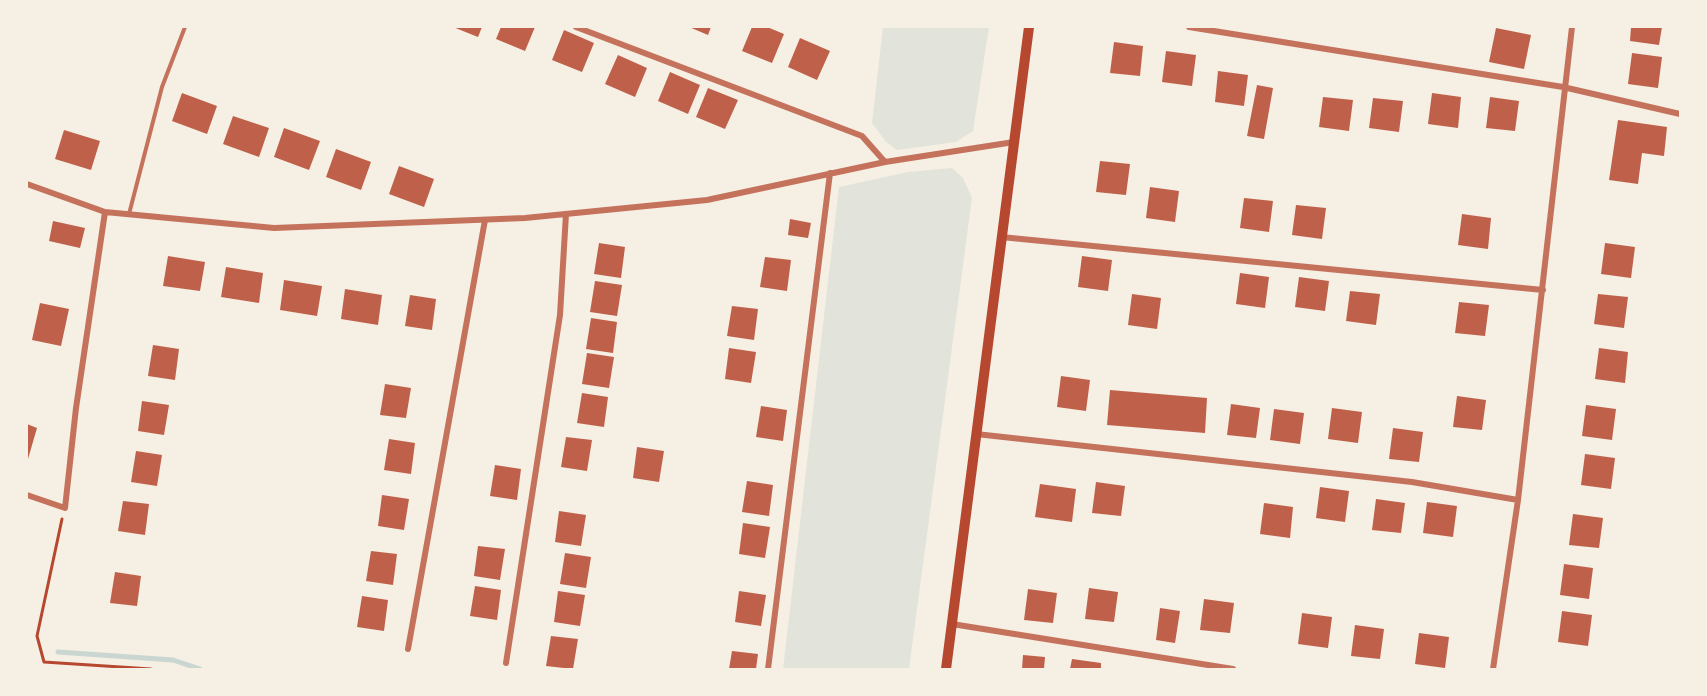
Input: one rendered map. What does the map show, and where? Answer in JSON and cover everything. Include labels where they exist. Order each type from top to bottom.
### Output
[{"type":"main road","points":[[946,669],[1029,27]]},
{"type":"street","points":[[576,27],[862,136],[885,162]]},
{"type":"street","points":[[1189,27],[1563,87],[1680,114]]},
{"type":"street","points":[[1493,669],[1518,500],[1543,290],[1563,87],[1572,27]]},
{"type":"street","points":[[27,184],[105,212],[274,228],[485,220],[707,200],[885,162],[1014,142]]},
{"type":"street","points":[[768,669],[830,174]]},
{"type":"street","points":[[27,495],[65,508],[76,408],[105,212]]},
{"type":"street","points":[[506,663],[560,315],[566,214]]},
{"type":"street","points":[[408,649],[485,220]]},
{"type":"street","points":[[1002,237],[1543,290]]},
{"type":"street","points":[[976,434],[1412,482],[1518,500]]},
{"type":"street","points":[[952,624],[1233,669]]},
{"type":"lane","points":[[129,214],[162,87],[185,27]]},
{"type":"path","points":[[65,508],[37,636],[44,662],[151,669]]},
{"type":"shaded area","points":[[883,27],[989,27],[973,131],[956,142],[897,150],[886,142],[872,123]]},
{"type":"shaded area","points":[[952,168],[963,178],[972,198],[909,669],[783,669],[839,187],[908,172]]},
{"type":"building","points":[[453,27],[482,27],[478,37]]},
{"type":"building","points":[[501,27],[535,27],[525,51],[496,39]]},
{"type":"building","points":[[689,27],[711,27],[708,35]]},
{"type":"building","points":[[752,27],[767,27],[784,34],[772,63],[742,51]]},
{"type":"building","points":[[1631,27],[1662,27],[1659,45],[1630,41]]},
{"type":"building","points":[[1496,28],[1531,35],[1524,69],[1489,62]]},
{"type":"building","points":[[564,30],[594,43],[582,72],[552,60]]},
{"type":"building","points":[[800,38],[830,51],[817,80],[788,67]]},
{"type":"building","points":[[1114,42],[1143,46],[1140,76],[1110,73]]},
{"type":"building","points":[[1166,51],[1196,55],[1192,86],[1162,82]]},
{"type":"building","points":[[1632,53],[1662,57],[1658,88],[1628,84]]},
{"type":"building","points":[[618,55],[647,68],[635,97],[605,84]]},
{"type":"building","points":[[1218,71],[1248,75],[1244,106],[1215,102]]},
{"type":"building","points":[[670,72],[700,85],[688,114],[658,101]]},
{"type":"building","points":[[1257,85],[1273,88],[1264,139],[1247,136]]},
{"type":"building","points":[[708,88],[738,100],[725,129],[696,117]]},
{"type":"building","points":[[182,93],[217,106],[207,134],[172,121]]},
{"type":"building","points":[[1432,93],[1461,97],[1458,128],[1428,124]]},
{"type":"building","points":[[1323,97],[1353,100],[1349,131],[1319,127]]},
{"type":"building","points":[[1490,97],[1519,101],[1515,131],[1486,128]]},
{"type":"building","points":[[1373,98],[1403,101],[1399,132],[1369,128]]},
{"type":"building","points":[[233,116],[269,128],[259,157],[223,144]]},
{"type":"building","points":[[1618,120],[1667,127],[1664,156],[1642,153],[1638,184],[1609,180]]},
{"type":"building","points":[[284,128],[320,141],[309,170],[274,157]]},
{"type":"building","points":[[64,130],[100,141],[91,170],[55,159]]},
{"type":"building","points":[[336,149],[371,162],[361,190],[326,177]]},
{"type":"building","points":[[1100,161],[1130,164],[1126,195],[1096,192]]},
{"type":"building","points":[[399,166],[434,179],[424,207],[389,194]]},
{"type":"building","points":[[1150,187],[1179,191],[1175,222],[1146,218]]},
{"type":"building","points":[[1244,198],[1273,201],[1269,232],[1240,228]]},
{"type":"building","points":[[1296,205],[1326,208],[1322,239],[1292,235]]},
{"type":"building","points":[[1462,214],[1491,218],[1488,249],[1458,245]]},
{"type":"building","points":[[790,219],[811,223],[808,238],[788,235]]},
{"type":"building","points":[[53,221],[85,228],[80,248],[49,241]]},
{"type":"building","points":[[599,243],[625,247],[621,278],[594,274]]},
{"type":"building","points":[[1605,243],[1635,247],[1631,278],[1601,274]]},
{"type":"building","points":[[168,256],[205,262],[200,291],[163,286]]},
{"type":"building","points":[[1082,256],[1112,260],[1108,291],[1078,287]]},
{"type":"building","points":[[765,257],[791,260],[787,291],[760,287]]},
{"type":"building","points":[[226,267],[263,273],[259,303],[221,297]]},
{"type":"building","points":[[1240,273],[1269,277],[1265,308],[1236,304]]},
{"type":"building","points":[[1299,277],[1329,281],[1325,311],[1295,307]]},
{"type":"building","points":[[284,280],[322,286],[317,316],[280,310]]},
{"type":"building","points":[[595,281],[622,285],[617,316],[590,312]]},
{"type":"building","points":[[345,289],[382,295],[378,325],[341,319]]},
{"type":"building","points":[[1350,291],[1380,294],[1376,325],[1346,321]]},
{"type":"building","points":[[1132,294],[1161,298],[1157,329],[1128,325]]},
{"type":"building","points":[[1598,294],[1628,297],[1624,328],[1594,324]]},
{"type":"building","points":[[410,295],[436,299],[432,330],[405,326]]},
{"type":"building","points":[[1459,302],[1489,305],[1485,336],[1455,333]]},
{"type":"building","points":[[40,303],[69,309],[61,346],[32,340]]},
{"type":"building","points":[[732,306],[758,309],[754,340],[727,336]]},
{"type":"building","points":[[591,318],[617,322],[613,353],[586,349]]},
{"type":"building","points":[[153,345],[179,349],[175,380],[148,376]]},
{"type":"building","points":[[729,348],[756,352],[751,383],[725,379]]},
{"type":"building","points":[[1599,348],[1628,352],[1625,383],[1595,379]]},
{"type":"building","points":[[587,353],[614,357],[609,388],[582,384]]},
{"type":"building","points":[[1061,376],[1090,380],[1086,411],[1057,407]]},
{"type":"building","points":[[385,384],[411,388],[406,418],[380,415]]},
{"type":"building","points":[[1110,390],[1207,398],[1205,433],[1107,425]]},
{"type":"building","points":[[582,393],[608,397],[604,427],[577,423]]},
{"type":"building","points":[[1457,396],[1486,400],[1482,430],[1453,427]]},
{"type":"building","points":[[142,401],[169,405],[164,435],[138,431]]},
{"type":"building","points":[[1231,404],[1260,408],[1256,438],[1227,435]]},
{"type":"building","points":[[1586,405],[1616,409],[1612,440],[1582,436]]},
{"type":"building","points":[[761,406],[787,410],[783,441],[756,437]]},
{"type":"building","points":[[1332,408],[1362,412],[1358,443],[1328,439]]},
{"type":"building","points":[[1274,409],[1304,413],[1300,444],[1270,440]]},
{"type":"building","points":[[27,424],[37,428],[28,459],[27,459]]},
{"type":"building","points":[[1393,428],[1423,432],[1419,462],[1389,459]]},
{"type":"building","points":[[566,437],[592,440],[587,471],[561,467]]},
{"type":"building","points":[[389,439],[415,443],[411,474],[384,470]]},
{"type":"building","points":[[637,447],[664,451],[659,482],[633,478]]},
{"type":"building","points":[[136,451],[162,455],[157,486],[131,482]]},
{"type":"building","points":[[1585,454],[1615,458],[1611,489],[1581,485]]},
{"type":"building","points":[[495,465],[521,469],[517,500],[490,496]]},
{"type":"building","points":[[747,481],[773,485],[769,516],[742,512]]},
{"type":"building","points":[[1096,482],[1125,486],[1121,516],[1092,513]]},
{"type":"building","points":[[1040,484],[1076,489],[1072,522],[1035,517]]},
{"type":"building","points":[[1320,487],[1349,491],[1345,522],[1316,518]]},
{"type":"building","points":[[382,495],[409,499],[404,530],[378,526]]},
{"type":"building","points":[[1376,499],[1405,503],[1401,533],[1372,530]]},
{"type":"building","points":[[123,501],[149,504],[145,535],[118,531]]},
{"type":"building","points":[[1427,502],[1457,506],[1453,537],[1423,533]]},
{"type":"building","points":[[1264,503],[1293,507],[1290,538],[1260,534]]},
{"type":"building","points":[[559,511],[586,515],[581,546],[555,542]]},
{"type":"building","points":[[1573,514],[1603,518],[1599,548],[1569,545]]},
{"type":"building","points":[[743,523],[770,527],[765,558],[739,554]]},
{"type":"building","points":[[478,546],[505,549],[500,580],[474,576]]},
{"type":"building","points":[[371,551],[397,554],[393,585],[366,581]]},
{"type":"building","points":[[565,553],[591,557],[586,588],[560,584]]},
{"type":"building","points":[[1564,564],[1593,568],[1589,599],[1560,595]]},
{"type":"building","points":[[115,572],[141,576],[137,606],[110,603]]},
{"type":"building","points":[[475,586],[501,590],[497,620],[470,616]]},
{"type":"building","points":[[1089,588],[1118,592],[1114,622],[1085,619]]},
{"type":"building","points":[[1028,589],[1057,593],[1053,623],[1024,620]]},
{"type":"building","points":[[558,591],[585,595],[580,626],[554,622]]},
{"type":"building","points":[[739,591],[766,595],[761,626],[735,622]]},
{"type":"building","points":[[362,596],[388,600],[384,631],[357,627]]},
{"type":"building","points":[[1204,599],[1234,603],[1230,633],[1200,630]]},
{"type":"building","points":[[1160,608],[1180,611],[1175,643],[1156,640]]},
{"type":"building","points":[[1562,611],[1592,615],[1588,646],[1558,642]]},
{"type":"building","points":[[1302,613],[1332,617],[1328,648],[1298,644]]},
{"type":"building","points":[[1355,625],[1384,629],[1380,659],[1351,656]]},
{"type":"building","points":[[1419,633],[1449,637],[1445,668],[1415,664]]},
{"type":"building","points":[[551,636],[578,639],[573,669],[546,666]]},
{"type":"building","points":[[732,651],[758,654],[756,669],[729,669]]},
{"type":"building","points":[[1023,655],[1045,657],[1044,669],[1022,669]]},
{"type":"building","points":[[1072,659],[1101,663],[1101,669],[1070,669]]},
{"type":"waterway","points":[[58,652],[173,660],[200,669]]}]
